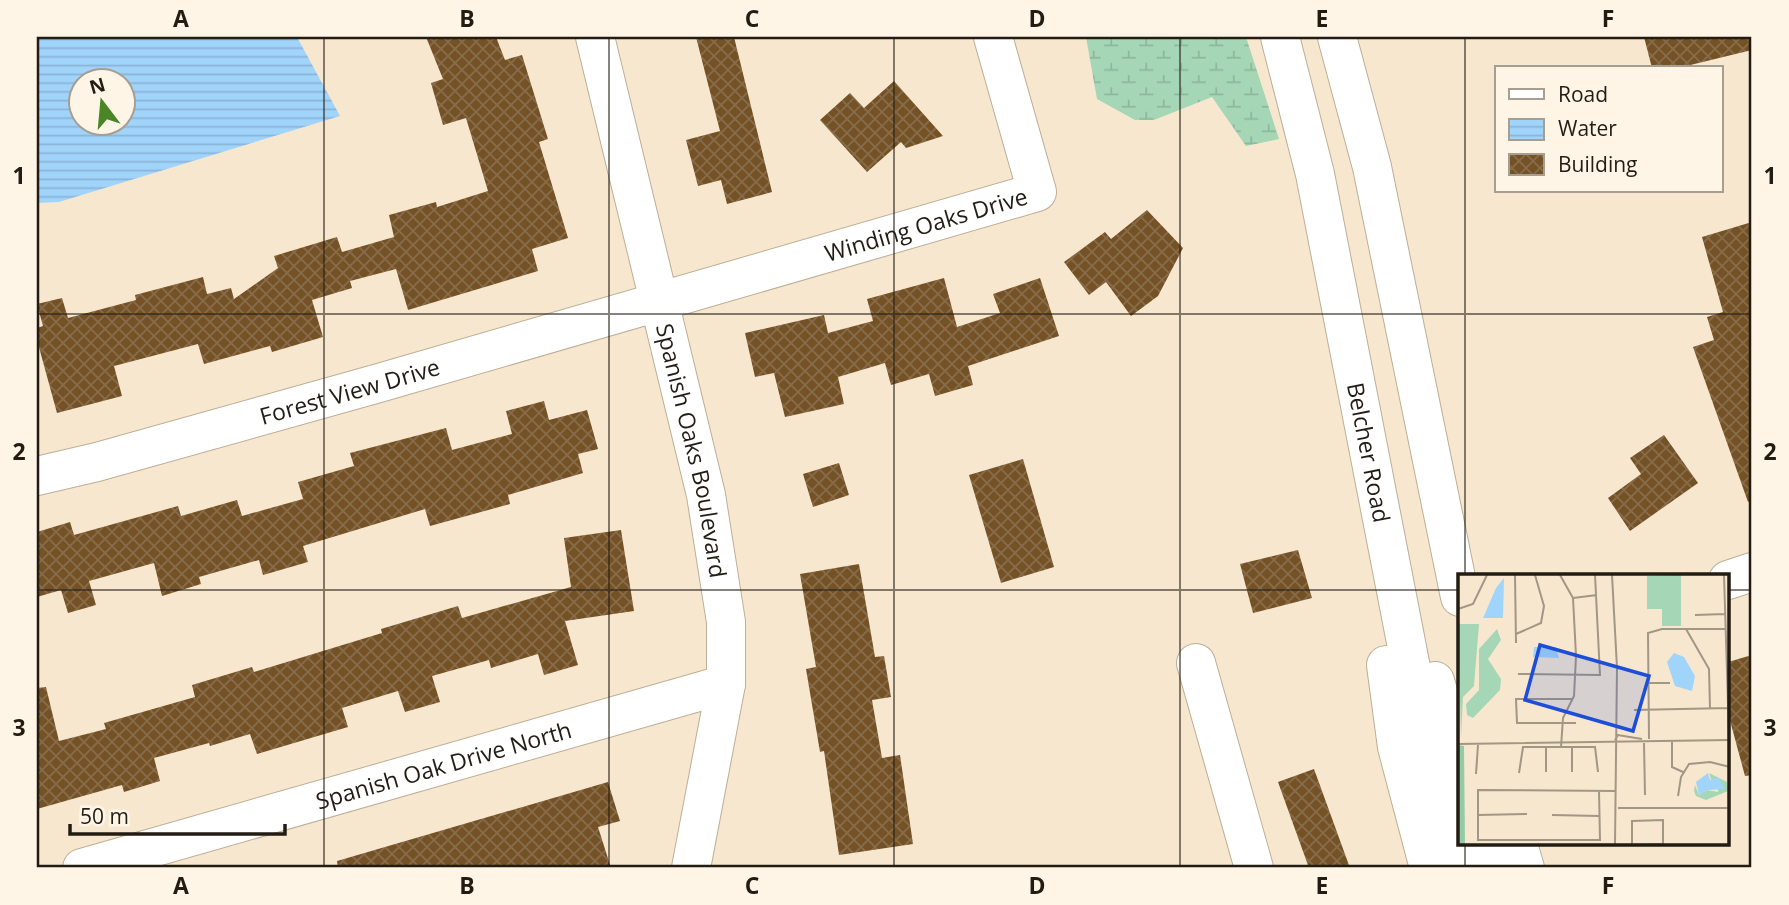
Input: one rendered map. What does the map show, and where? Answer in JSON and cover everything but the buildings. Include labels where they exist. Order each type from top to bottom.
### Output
[{"type":"street","name":"Spanish Oaks Boulevard","points":[[595,37],[706,495],[726,622],[726,684],[691,868]]},
{"type":"street","name":"Winding Oaks Drive","points":[[661,303],[1037,192],[993,37]]},
{"type":"street","name":"Belcher Road","points":[[1280,37],[1315,174],[1425,740],[1459,868]]},
{"type":"street","points":[[1337,37],[1372,167],[1458,587]]},
{"type":"street","name":"Forest View Drive","points":[[37,475],[97,462],[661,303]]},
{"type":"street","points":[[1378,499],[1458,759]]},
{"type":"street","points":[[1378,499],[1382,638],[1395,734],[1429,868]]},
{"type":"street","points":[[1730,579],[1752,572]]},
{"type":"street","points":[[1196,663],[1254,868]]},
{"type":"street","name":"Spanish Oak Drive North","points":[[82,868],[726,684]]},
{"type":"street","points":[[1481,846],[1488,868]]},
{"type":"street","points":[[1519,846],[1525,868]]},
{"type":"green space","points":[[1086,37],[1246,37],[1279,139],[1246,146],[1212,97],[1154,120],[1135,120],[1097,99]]},
{"type":"water","points":[[37,37],[297,37],[340,116],[59,202],[37,203]]}]
